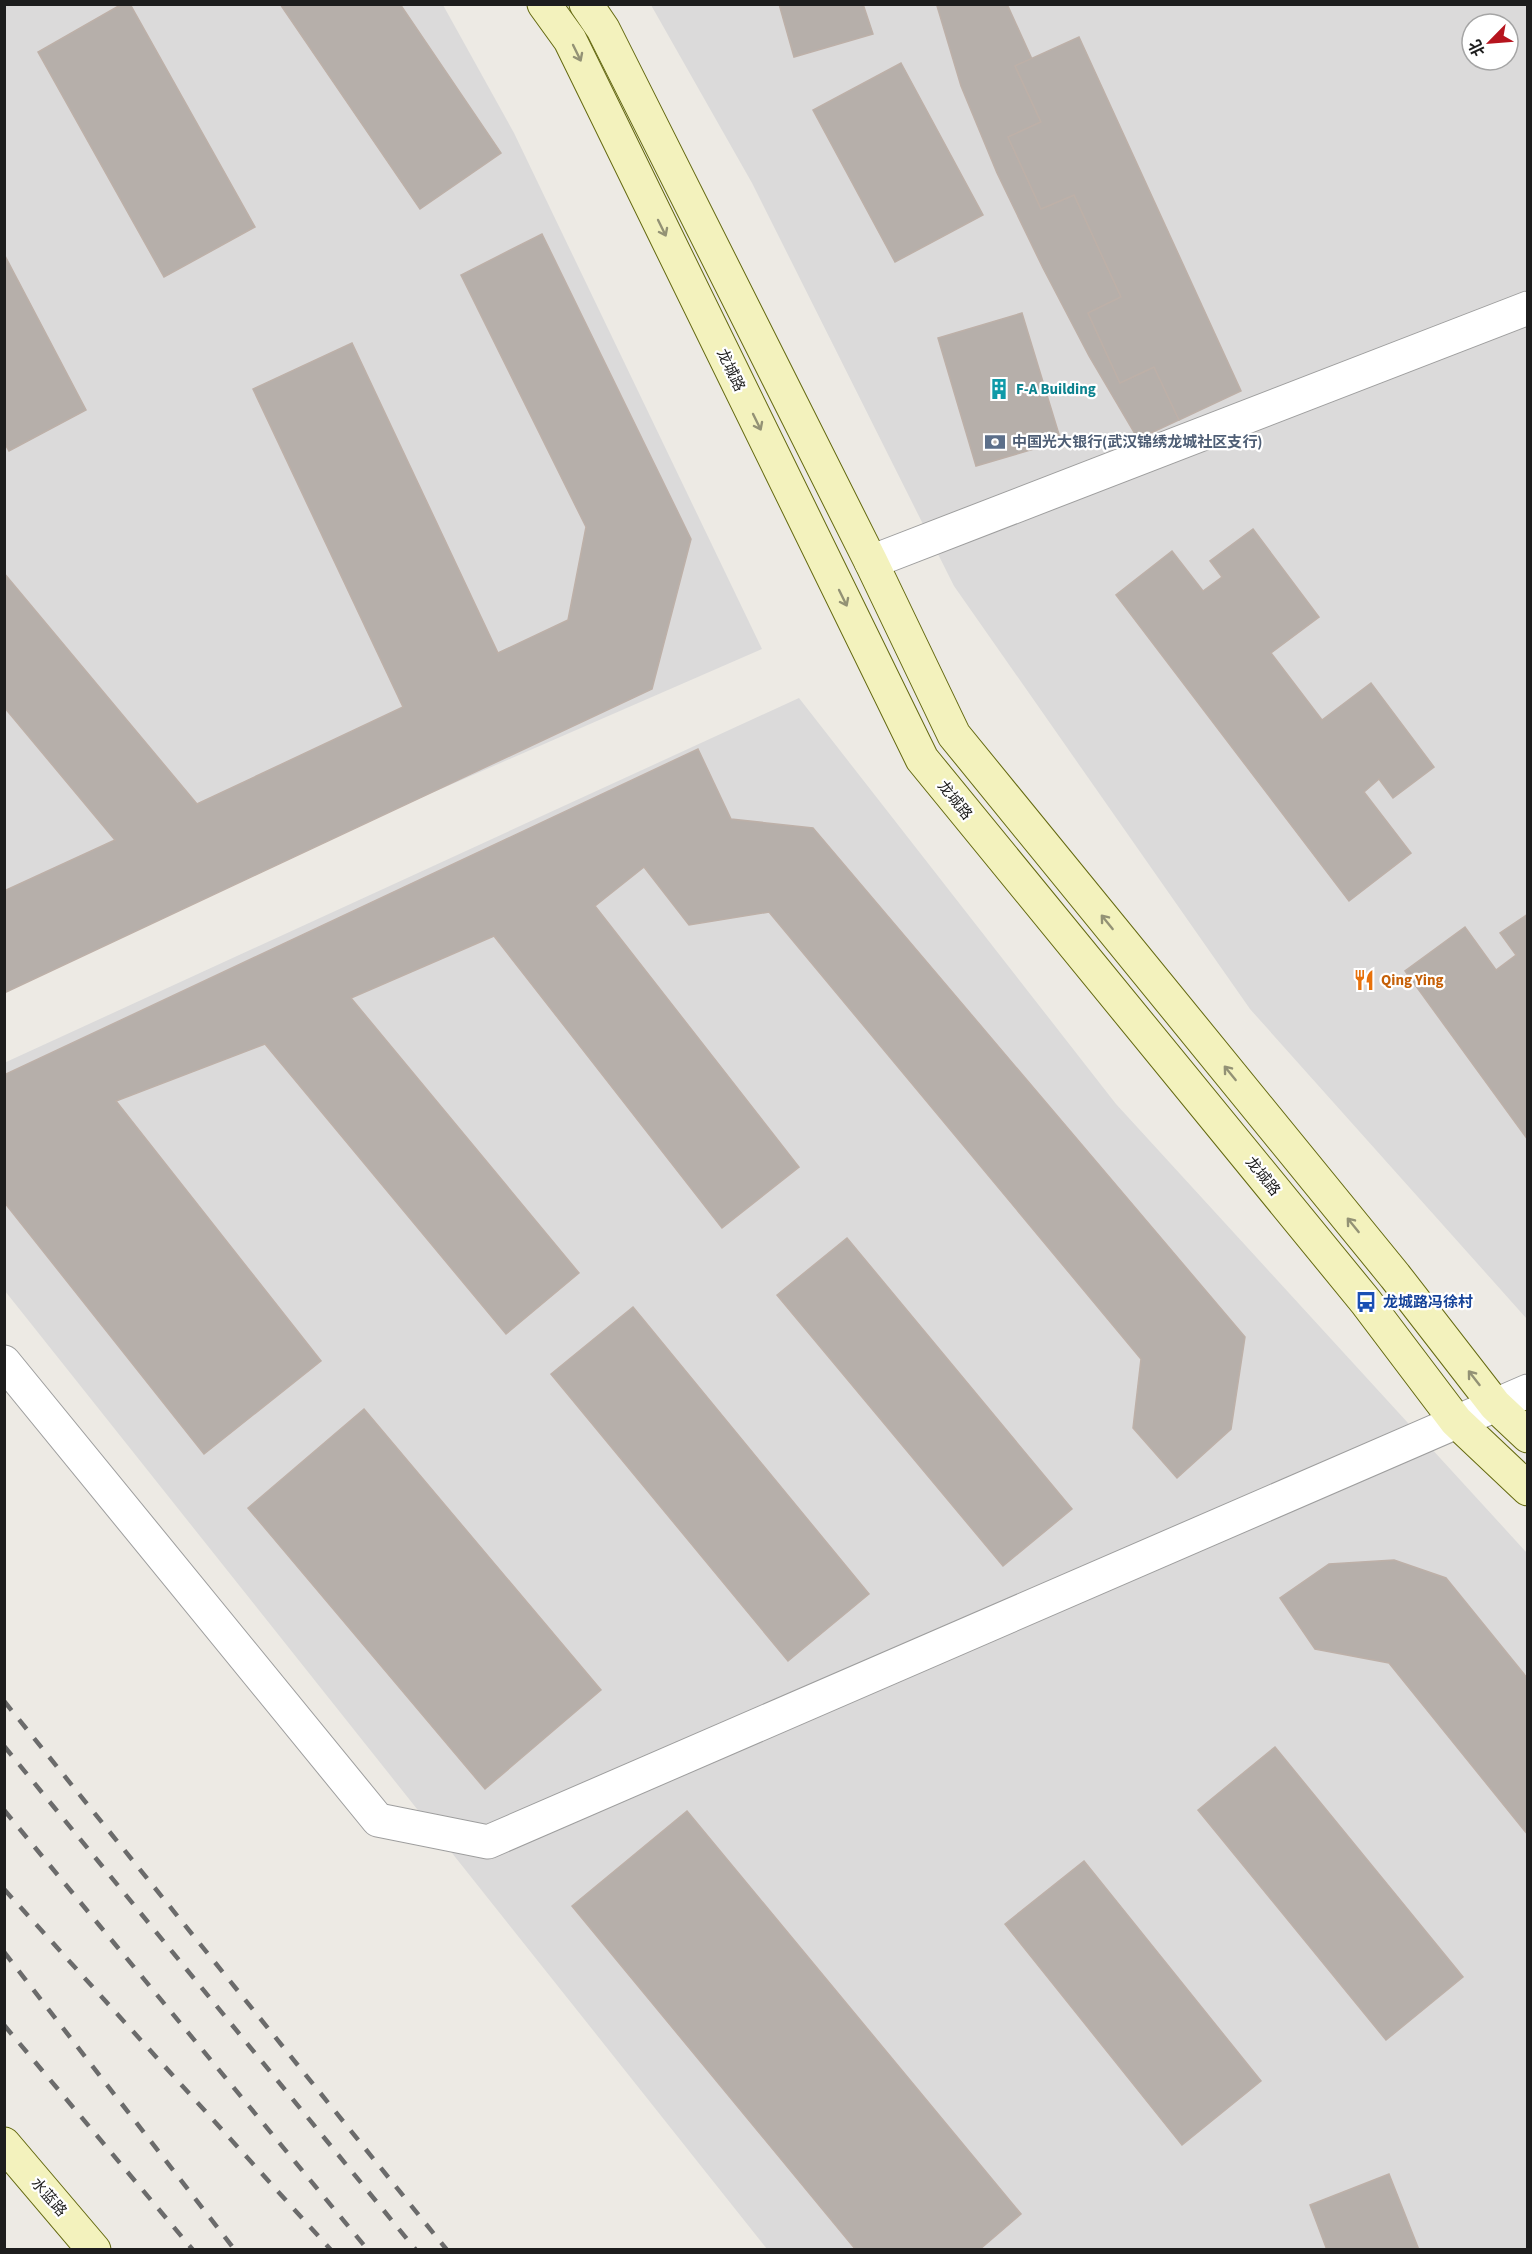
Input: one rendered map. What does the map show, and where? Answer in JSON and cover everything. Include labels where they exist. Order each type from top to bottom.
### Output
[{"type":"street","name":"龙城路","points":[[544,4],[570,40],[922,759],[1366,1302],[1456,1421],[1527,1489]]},
{"type":"street","points":[[586,4],[603,29],[871,562],[954,735],[1388,1267],[1495,1405],[1527,1436]]},
{"type":"street","points":[[871,562],[1527,308]]},
{"type":"street","points":[[4,1362],[378,1820],[488,1842],[1527,1391]]},
{"type":"street","name":"水蓝路","points":[[4,2144],[94,2250]]},
{"type":"shaded area","points":[[5,5],[443,5],[514,133],[762,649],[5,979]]},
{"type":"shaded area","points":[[651,5],[1527,5],[1527,1319],[1250,1009],[954,586],[752,183]]},
{"type":"shaded area","points":[[799,698],[1116,1104],[1527,1553],[1527,2249],[767,2249],[5,1291],[4,1063]]},
{"type":"building","points":[[122,4],[130,4],[255,227],[164,277],[38,52]]},
{"type":"building","points":[[280,4],[400,4],[501,153],[420,209]]},
{"type":"building","points":[[779,4],[863,4],[873,34],[794,57]]},
{"type":"building","points":[[941,4],[1007,4],[1032,59],[1015,66],[1041,122],[1008,137],[1041,209],[1074,195],[1121,297],[1088,313],[1120,383],[1154,367],[1179,420],[1138,439],[1089,356],[997,173],[961,86],[937,6]]},
{"type":"building","points":[[1079,37],[1241,391],[1179,420],[1154,367],[1120,383],[1088,313],[1121,297],[1074,195],[1041,209],[1008,137],[1041,122],[1015,66]]},
{"type":"building","points":[[901,63],[983,215],[895,262],[813,110]]},
{"type":"building","points":[[542,234],[691,539],[652,689],[4,993],[4,891],[115,840],[4,707],[4,573],[197,804],[403,707],[253,389],[352,343],[498,653],[568,620],[586,527],[461,275]]},
{"type":"building","points":[[4,254],[86,410],[9,451],[4,442]]},
{"type":"building","name":"F-A Building","points":[[1022,313],[1061,441],[976,466],[938,338]]},
{"type":"building","points":[[1253,529],[1319,617],[1271,653],[1322,720],[1371,683],[1434,767],[1393,798],[1379,779],[1364,792],[1411,853],[1349,901],[1116,595],[1172,551],[1203,591],[1222,577],[1210,561]]},
{"type":"building","points":[[698,749],[731,819],[813,828],[1245,1337],[1231,1429],[1177,1478],[1133,1428],[1141,1359],[769,912],[689,925],[644,867],[595,906],[799,1167],[722,1228],[494,936],[351,998],[579,1273],[506,1334],[265,1044],[116,1101],[321,1361],[204,1454],[4,1202],[4,1075]]},
{"type":"building","points":[[1528,914],[1528,1140],[1405,971],[1465,927],[1496,970],[1516,955],[1500,933]]},
{"type":"building","points":[[847,1238],[1072,1509],[1003,1566],[777,1295]]},
{"type":"building","points":[[633,1307],[869,1594],[788,1661],[551,1374]]},
{"type":"building","points":[[364,1409],[601,1690],[485,1789],[248,1508]]},
{"type":"building","points":[[1394,1560],[1446,1578],[1528,1679],[1528,1835],[1389,1663],[1315,1649],[1280,1598],[1329,1564]]},
{"type":"building","points":[[1275,1747],[1463,1977],[1386,2040],[1198,1810]]},
{"type":"building","points":[[687,1811],[1021,2214],[979,2250],[856,2250],[572,1906]]},
{"type":"building","points":[[1084,1861],[1261,2081],[1182,2145],[1005,1924]]},
{"type":"building","points":[[1389,2174],[1419,2250],[1327,2250],[1310,2205]]},
{"type":"railway","points":[[4,1701],[447,2250]]},
{"type":"railway","points":[[4,1746],[416,2250]]},
{"type":"railway","points":[[4,1810],[368,2250]]},
{"type":"railway","points":[[4,1889],[331,2250]]},
{"type":"railway","points":[[4,1952],[235,2250]]},
{"type":"railway","points":[[4,2025],[193,2250]]},
{"type":"place","name":"F-A Building","points":[[999,389]]},
{"type":"place","name":"中国光大银行(武汉锦绣龙城社区支行)","points":[[995,442]]},
{"type":"place","name":"Qing Ying","points":[[1364,980]]},
{"type":"place","name":"龙城路冯徐村","points":[[1366,1302]]}]
